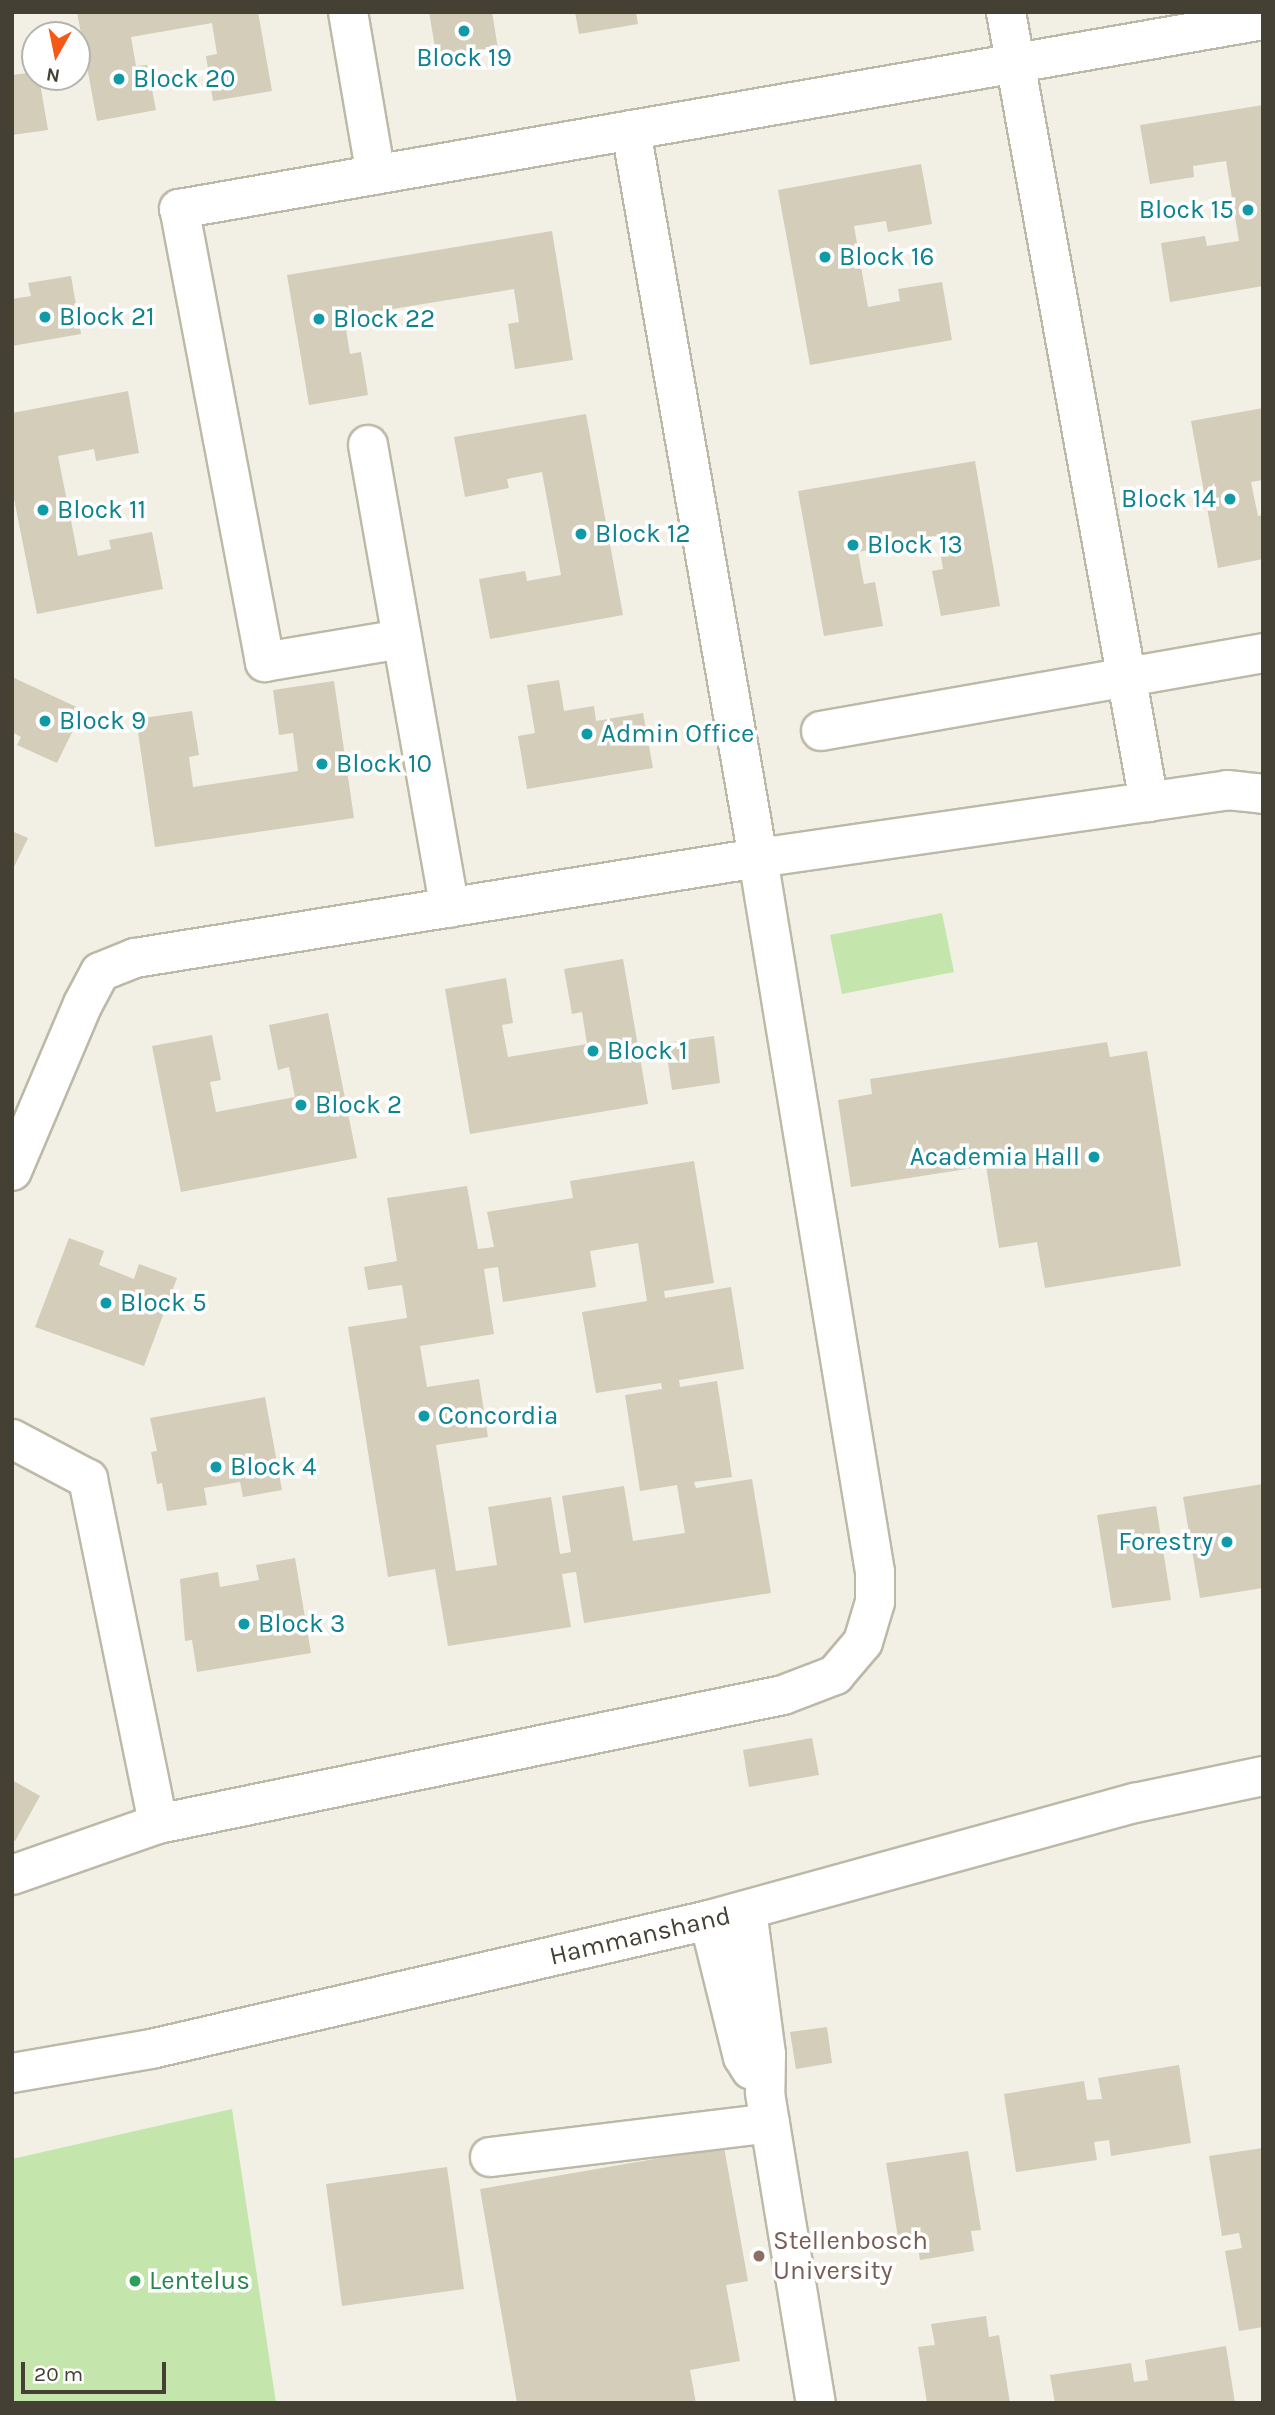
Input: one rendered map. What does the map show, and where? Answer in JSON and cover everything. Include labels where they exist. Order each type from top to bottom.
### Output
[{"type":"street","points":[[348,12],[376,175]]},
{"type":"street","points":[[1006,12],[1149,802]]},
{"type":"street","points":[[402,639],[265,662],[179,209],[1263,20]]},
{"type":"street","points":[[12,1875],[158,1824],[783,1695],[835,1675],[863,1642],[875,1602],[874,1572],[758,858],[631,130]]},
{"type":"street","points":[[368,445],[450,908]]},
{"type":"street","points":[[821,731],[1263,653]]},
{"type":"street","points":[[12,1171],[83,1004],[100,972],[135,958],[758,858],[1149,802],[1245,792],[1263,773]]},
{"type":"street","points":[[12,1439],[88,1479],[158,1824]]},
{"type":"street","name":"Hammanshand","points":[[12,2073],[165,2046],[709,1920],[1135,1803],[1263,1776]]},
{"type":"street","points":[[747,1910],[766,2054],[767,2108],[816,2403]]},
{"type":"street","points":[[709,1920],[743,2057],[767,2108]]},
{"type":"street","points":[[490,2157],[767,2108]]},
{"type":"green space","points":[[942,913],[954,972],[842,994],[830,935]]},
{"type":"green space","name":"Lentelus","points":[[232,2109],[276,2403],[12,2403],[12,2159]]},
{"type":"building","name":"Block 20","points":[[77,12],[258,12],[272,91],[213,101],[206,56],[217,54],[212,23],[131,37],[136,66],[147,65],[156,110],[97,121],[91,88],[91,21],[79,21]]},
{"type":"building","name":"Block 19","points":[[429,12],[492,12],[498,49],[437,59]]},
{"type":"building","name":"Block 19","points":[[575,12],[636,12],[638,24],[579,34]]},
{"type":"building","points":[[21,74],[21,91],[41,91],[48,130],[12,135],[12,75]]},
{"type":"building","name":"Block 15","points":[[1263,105],[1263,286],[1170,302],[1161,243],[1205,236],[1207,246],[1239,241],[1226,161],[1193,166],[1194,177],[1150,184],[1140,125]]},
{"type":"building","name":"Block 16","points":[[921,164],[932,224],[888,232],[886,221],[854,226],[868,307],[900,301],[898,289],[942,282],[952,340],[810,365],[778,190]]},
{"type":"building","name":"Block 22","points":[[552,231],[573,360],[515,369],[508,324],[519,322],[514,289],[344,317],[350,354],[361,352],[368,395],[309,405],[287,275]]},
{"type":"building","name":"Block 21","points":[[71,276],[81,334],[12,346],[12,299],[31,296],[28,283]]},
{"type":"building","name":"Block 11","points":[[128,391],[139,453],[96,461],[94,449],[58,456],[78,556],[111,549],[109,540],[152,532],[163,589],[37,614],[12,489],[12,413]]},
{"type":"building","name":"Block 14","points":[[1263,408],[1263,480],[1251,482],[1258,516],[1263,515],[1263,559],[1218,568],[1191,421]]},
{"type":"building","name":"Block 12","points":[[586,414],[623,615],[490,639],[479,579],[525,571],[527,581],[561,575],[542,472],[507,479],[509,488],[465,497],[454,437]]},
{"type":"building","name":"Block 13","points":[[975,461],[1000,606],[941,616],[932,571],[943,569],[938,538],[858,552],[864,584],[875,582],[883,626],[824,636],[798,491]]},
{"type":"building","name":"Block 9","points":[[12,677],[83,710],[57,763],[17,745],[21,737],[12,732]]},
{"type":"building","name":"Admin Office","points":[[559,680],[564,711],[594,706],[596,721],[643,713],[653,768],[527,789],[518,736],[535,733],[527,685]]},
{"type":"building","name":"Block 10","points":[[334,681],[354,818],[155,847],[136,719],[192,711],[199,755],[189,757],[193,787],[298,771],[293,733],[279,735],[273,690]]},
{"type":"building","points":[[12,831],[28,838],[12,871]]},
{"type":"building","name":"Block 1","points":[[623,959],[648,1104],[470,1134],[445,989],[506,978],[513,1023],[502,1025],[508,1057],[587,1044],[582,1012],[572,1014],[564,969]]},
{"type":"building","name":"Block 2","points":[[328,1013],[357,1158],[181,1192],[152,1046],[212,1035],[221,1080],[210,1082],[216,1112],[295,1097],[289,1067],[278,1070],[269,1025]]},
{"type":"building","points":[[714,1036],[720,1083],[672,1090],[665,1043]]},
{"type":"building","points":[[1107,1042],[1110,1057],[1147,1051],[1181,1266],[1045,1288],[1037,1242],[999,1248],[986,1166],[851,1187],[838,1100],[872,1094],[870,1079]]},
{"type":"building","name":"Concordia","points":[[694,1161],[714,1283],[664,1291],[665,1298],[731,1287],[744,1369],[679,1380],[680,1387],[717,1381],[732,1477],[694,1482],[696,1488],[752,1479],[771,1593],[584,1623],[576,1572],[562,1574],[571,1627],[448,1646],[435,1569],[388,1577],[348,1327],[407,1318],[402,1285],[368,1290],[364,1267],[397,1261],[387,1198],[467,1186],[478,1249],[494,1247],[487,1212],[573,1198],[570,1181]],"holes":[[[638,1243],[647,1301],[582,1312],[596,1393],[661,1383],[662,1389],[625,1395],[640,1491],[677,1485],[685,1533],[633,1541],[624,1486],[562,1496],[571,1552],[560,1554],[551,1497],[488,1507],[497,1565],[456,1571],[436,1445],[488,1437],[479,1379],[427,1387],[420,1346],[494,1334],[484,1269],[498,1267],[503,1302],[596,1287],[590,1251]]]},
{"type":"building","name":"Block 5","points":[[69,1238],[104,1251],[99,1265],[134,1279],[139,1264],[177,1278],[144,1366],[35,1327]]},
{"type":"building","name":"Block 4","points":[[265,1397],[282,1490],[243,1497],[240,1482],[204,1488],[207,1505],[167,1511],[162,1483],[157,1484],[151,1452],[157,1451],[150,1418]]},
{"type":"building","name":"Forestry","points":[[1263,1484],[1263,1588],[1200,1598],[1183,1497]]},
{"type":"building","points":[[1156,1506],[1171,1600],[1112,1608],[1097,1515]]},
{"type":"building","name":"Block 3","points":[[295,1558],[311,1653],[197,1672],[192,1640],[185,1641],[180,1579],[218,1572],[220,1587],[259,1580],[256,1565]]},
{"type":"building","points":[[812,1738],[819,1775],[749,1787],[743,1750]]},
{"type":"building","points":[[12,1780],[40,1796],[15,1841],[12,1840]]},
{"type":"building","points":[[827,2027],[832,2063],[796,2069],[790,2032]]},
{"type":"building","points":[[1179,2065],[1191,2143],[1111,2156],[1109,2140],[1094,2142],[1097,2160],[1016,2172],[1004,2094],[1084,2081],[1087,2100],[1102,2099],[1098,2078]]},
{"type":"building","points":[[724,2147],[748,2281],[726,2285],[740,2361],[690,2370],[696,2403],[517,2403],[480,2189]]},
{"type":"building","points":[[1263,2148],[1263,2327],[1239,2331],[1225,2251],[1242,2248],[1239,2233],[1222,2236],[1209,2156]]},
{"type":"building","points":[[968,2151],[981,2230],[971,2231],[974,2251],[920,2260],[917,2242],[899,2244],[886,2163]]},
{"type":"building","points":[[447,2167],[464,2289],[342,2306],[326,2184]]},
{"type":"building","points":[[986,2316],[989,2337],[999,2335],[1010,2403],[927,2403],[918,2347],[935,2345],[931,2324]]},
{"type":"building","points":[[1226,2346],[1235,2403],[1055,2403],[1050,2375],[1131,2363],[1134,2382],[1148,2380],[1145,2360]]},
{"type":"place","name":"Block 19","points":[[464,31]]},
{"type":"place","name":"Block 20","points":[[119,79]]},
{"type":"place","name":"Block 15","points":[[1248,210]]},
{"type":"place","name":"Block 16","points":[[825,257]]},
{"type":"place","name":"Block 21","points":[[45,317]]},
{"type":"place","name":"Block 22","points":[[319,319]]},
{"type":"place","name":"Block 14","points":[[1230,499]]},
{"type":"place","name":"Block 11","points":[[43,510]]},
{"type":"place","name":"Block 12","points":[[581,534]]},
{"type":"place","name":"Block 13","points":[[853,545]]},
{"type":"place","name":"Block 9","points":[[45,721]]},
{"type":"place","name":"Admin Office","points":[[587,734]]},
{"type":"place","name":"Block 10","points":[[322,764]]},
{"type":"place","name":"Block 1","points":[[593,1051]]},
{"type":"place","name":"Block 2","points":[[301,1105]]},
{"type":"place","name":"Academia Hall","points":[[1094,1157]]},
{"type":"place","name":"Block 5","points":[[106,1303]]},
{"type":"place","name":"Concordia","points":[[424,1416]]},
{"type":"place","name":"Block 4","points":[[216,1467]]},
{"type":"place","name":"Forestry","points":[[1227,1542]]},
{"type":"place","name":"Block 3","points":[[244,1624]]},
{"type":"place","name":"Stellenbosch University","points":[[759,2256]]},
{"type":"place","name":"Lentelus","points":[[135,2281]]}]
